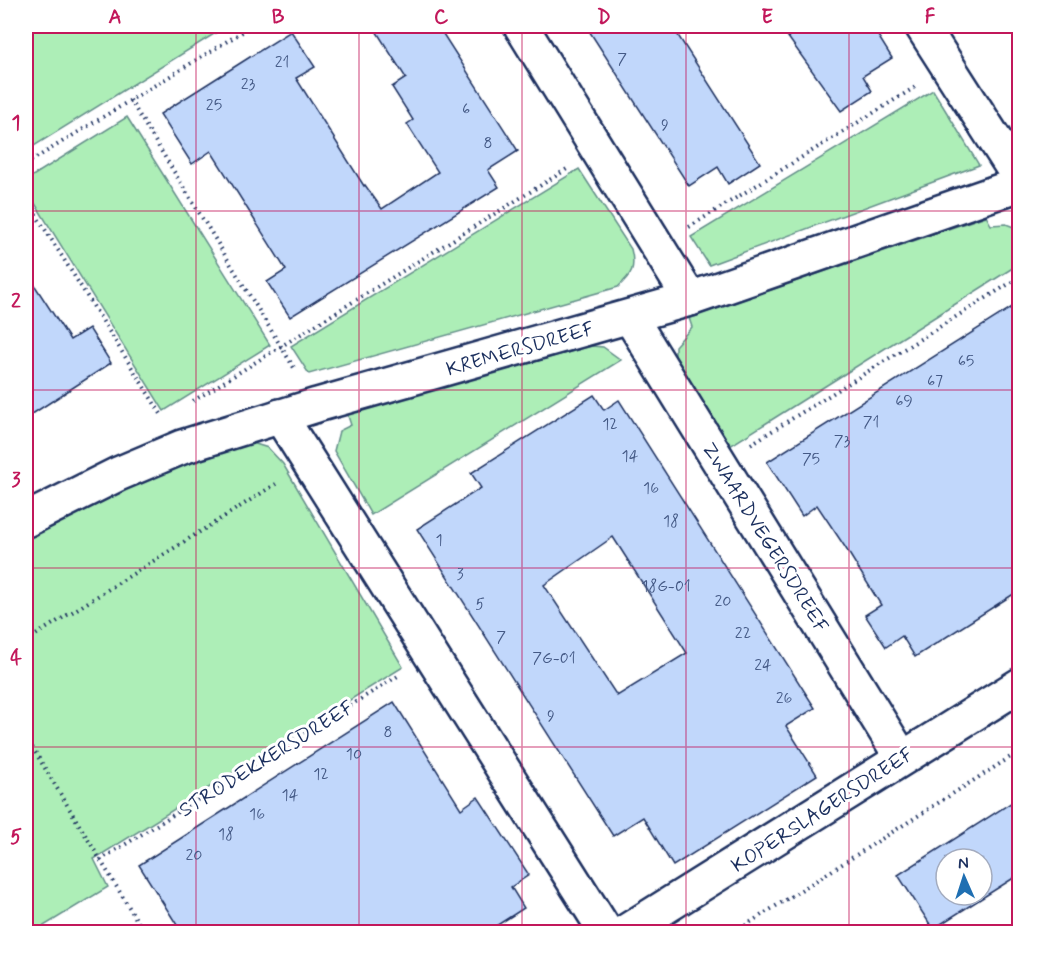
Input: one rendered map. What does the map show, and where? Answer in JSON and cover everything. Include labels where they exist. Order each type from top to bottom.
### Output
[{"type":"street","points":[[521,26],[690,299]]},
{"type":"street","points":[[922,26],[1020,182]]},
{"type":"street","name":"KREMERSDREEF","points":[[26,520],[118,474],[182,447],[317,405],[690,299],[1020,182]]},
{"type":"street","name":"ZWAARDVEGERSDREEF","points":[[630,317],[902,758]]},
{"type":"street","points":[[280,416],[606,933]]},
{"type":"street","name":"KOPERSLAGERSDREEF","points":[[625,933],[1020,686]]},
{"type":"path","points":[[26,164],[252,26]]},
{"type":"path","points":[[657,246],[948,66]]},
{"type":"path","points":[[129,100],[317,405]]},
{"type":"path","points":[[165,419],[598,150]]},
{"type":"path","points":[[26,199],[182,447]]},
{"type":"path","points":[[720,463],[1020,277]]},
{"type":"path","points":[[26,641],[311,462]]},
{"type":"path","name":"STRODEKKERSDREEF","points":[[100,860],[431,656]]},
{"type":"path","points":[[26,737],[144,933]]},
{"type":"path","points":[[735,933],[1020,751]]},
{"type":"green space","points":[[26,26],[227,26],[26,151]]},
{"type":"green space","points":[[933,90],[979,165],[709,265],[691,237]]},
{"type":"green space","points":[[127,117],[270,345],[164,411],[26,189],[26,180]]},
{"type":"green space","points":[[579,169],[631,249],[632,270],[618,287],[309,374],[291,346]]},
{"type":"green space","points":[[986,216],[991,225],[1006,224],[1019,229],[1019,264],[730,446],[675,356],[675,346],[692,327],[689,318]]},
{"type":"green space","points":[[592,346],[603,347],[621,360],[371,515],[334,451],[339,431],[351,425],[347,413]]},
{"type":"green space","points":[[249,442],[268,448],[283,464],[403,667],[94,859],[108,887],[34,932],[26,932],[26,536],[135,484],[191,461]]},
{"type":"building","points":[[373,26],[438,26],[518,151],[488,170],[499,187],[290,317],[267,282],[286,270],[211,151],[192,164],[160,114],[291,31],[315,67],[296,78],[364,186],[382,209],[438,172],[407,124],[413,120],[392,87],[406,78]]},
{"type":"building","points":[[586,26],[672,26],[760,163],[728,184],[718,167],[689,186]]},
{"type":"building","points":[[780,26],[872,26],[892,58],[863,76],[872,91],[841,111]]},
{"type":"building","points":[[26,272],[70,340],[89,328],[111,363],[26,418]]},
{"type":"building","points":[[1020,302],[1020,590],[915,657],[902,636],[886,647],[865,615],[881,605],[845,547],[817,505],[802,516],[767,462]]},
{"type":"building","points":[[594,395],[604,410],[619,400],[815,708],[786,726],[817,775],[673,866],[643,817],[613,836],[417,529],[481,488],[471,473]],"holes":[[[613,537],[687,653],[617,696],[544,585]]]},
{"type":"building","points":[[394,702],[461,809],[478,797],[529,875],[511,887],[524,908],[485,933],[182,933],[139,865]]},
{"type":"building","points":[[1020,797],[1020,874],[994,890],[994,847],[942,847]]},
{"type":"building","points":[[934,852],[934,907],[968,907],[933,929],[898,875]]}]
